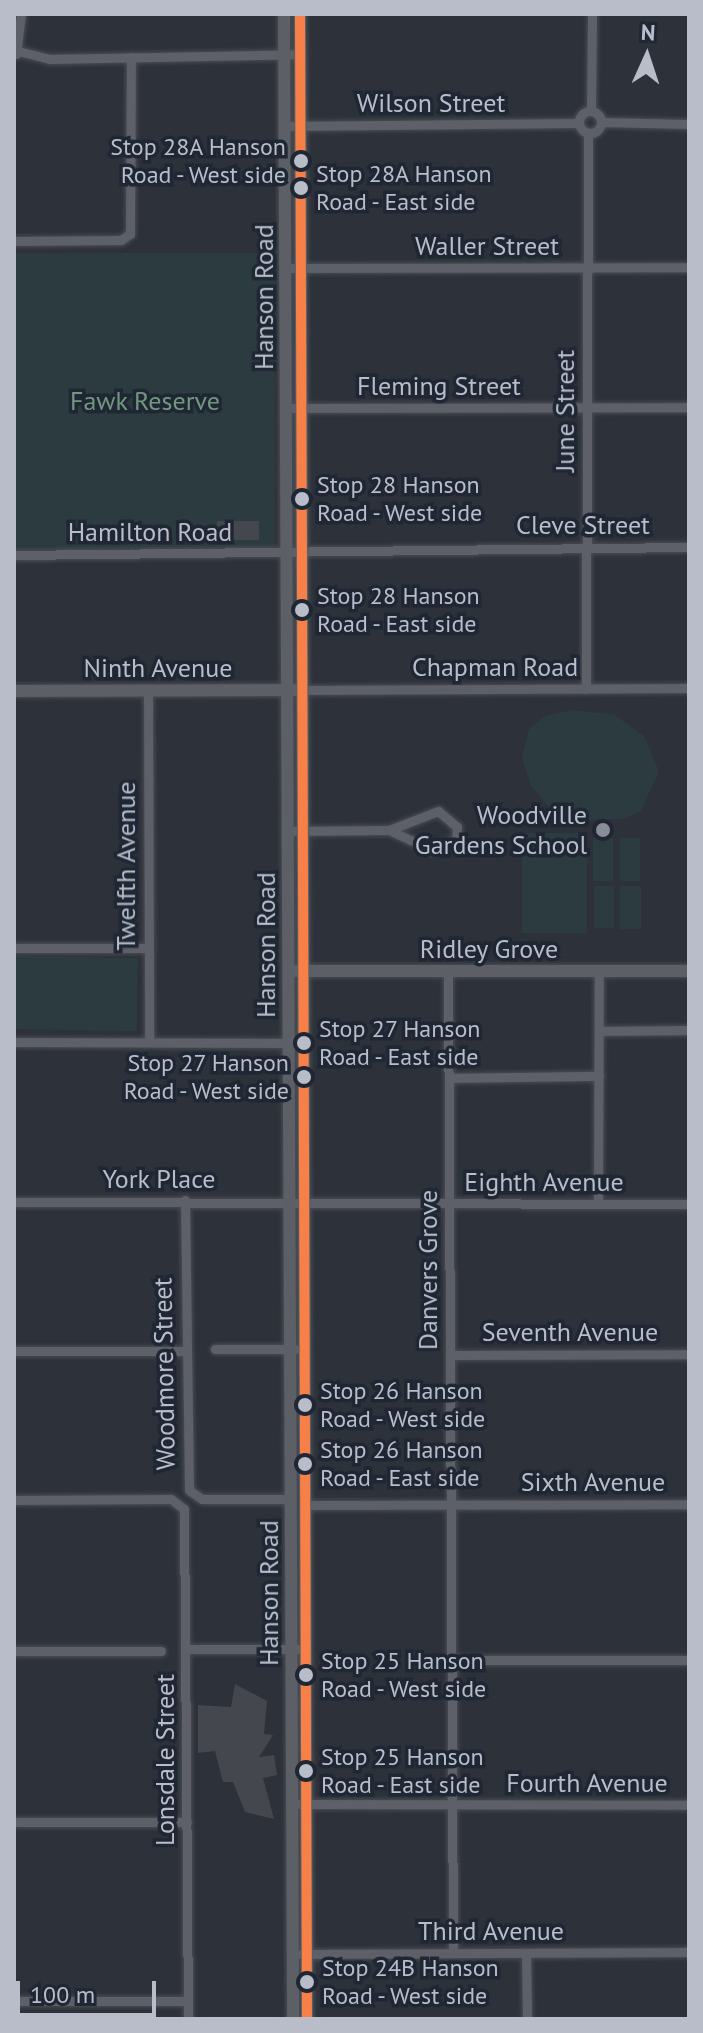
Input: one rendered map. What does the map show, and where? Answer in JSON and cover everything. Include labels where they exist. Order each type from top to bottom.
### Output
[{"type":"main road","name":"Hanson Road","points":[[284,14],[288,831],[303,1050],[303,1203],[291,1499],[308,1804],[300,1954],[293,2019]]},
{"type":"main road","name":"Hanson Road","points":[[300,14],[302,831],[296,971],[288,1043],[290,1202],[304,1505],[293,1803],[300,1954],[307,2019]]},
{"type":"main road","name":"Ninth Avenue","points":[[14,691],[301,690]]},
{"type":"main road","name":"Ridley Grove","points":[[296,971],[689,971]]},
{"type":"main road","points":[[288,1043],[303,1050]]},
{"type":"main road","points":[[291,1499],[304,1505]]},
{"type":"street","points":[[21,14],[18,50],[38,58],[300,54]]},
{"type":"street","points":[[592,14],[591,111],[601,122]]},
{"type":"street","points":[[14,241],[121,240],[130,234],[131,57]]},
{"type":"street","points":[[591,111],[579,123],[588,133],[601,122],[689,124]]},
{"type":"street","name":"Wilson Street","points":[[285,126],[579,123]]},
{"type":"street","name":"June Street","points":[[586,689],[588,133]]},
{"type":"street","name":"Waller Street","points":[[285,268],[689,267]]},
{"type":"street","name":"Fleming Street","points":[[286,408],[689,407]]},
{"type":"street","name":"Cleve Street","points":[[287,552],[301,548],[689,547]]},
{"type":"street","name":"Hamilton Road","points":[[16,556],[287,552]]},
{"type":"street","name":"Chapman Road","points":[[301,690],[689,688]]},
{"type":"street","name":"Twelfth Avenue","points":[[148,691],[149,1042]]},
{"type":"street","points":[[288,831],[389,830],[438,811],[450,815],[456,840],[432,850],[389,830]]},
{"type":"street","points":[[14,948],[148,948]]},
{"type":"street","name":"Danvers Grove","points":[[448,971],[453,1953]]},
{"type":"street","points":[[598,1203],[599,971]]},
{"type":"street","points":[[599,1031],[689,1030]]},
{"type":"street","points":[[14,1042],[288,1043]]},
{"type":"street","points":[[449,1078],[599,1076]]},
{"type":"street","name":"York Place","points":[[14,1202],[185,1200],[303,1203]]},
{"type":"street","name":"Woodmore Street","points":[[185,1200],[184,1351],[192,1494],[202,1499],[291,1499]]},
{"type":"street","name":"Eighth Avenue","points":[[303,1203],[689,1204]]},
{"type":"street","points":[[215,1349],[297,1349]]},
{"type":"street","points":[[14,1351],[184,1351]]},
{"type":"street","name":"Seventh Avenue","points":[[450,1355],[689,1354]]},
{"type":"street","name":"Lonsdale Street","points":[[14,1500],[179,1502],[186,1518],[188,2019]]},
{"type":"street","name":"Sixth Avenue","points":[[304,1505],[689,1504]]},
{"type":"street","points":[[186,1649],[298,1649]]},
{"type":"street","points":[[14,1651],[161,1651]]},
{"type":"street","points":[[452,1660],[689,1660]]},
{"type":"street","name":"Fourth Avenue","points":[[293,1803],[689,1805]]},
{"type":"street","points":[[14,1822],[187,1822]]},
{"type":"street","name":"Third Avenue","points":[[300,1954],[689,1952]]},
{"type":"street","points":[[526,1953],[527,2019]]},
{"type":"street","points":[[14,2001],[188,2001]]},
{"type":"green space","name":"Fawk Reserve","points":[[14,253],[275,253],[275,550],[14,550]]},
{"type":"green space","points":[[574,710],[615,715],[644,736],[659,771],[641,811],[623,819],[582,820],[548,806],[531,786],[522,758],[529,729],[544,716]]},
{"type":"green space","points":[[522,833],[587,833],[587,933],[522,933]]},
{"type":"green space","points":[[593,838],[613,838],[613,881],[593,881]]},
{"type":"green space","points":[[620,838],[640,838],[640,881],[620,881]]},
{"type":"green space","points":[[594,886],[614,886],[614,928],[594,928]]},
{"type":"green space","points":[[620,886],[641,886],[641,929],[620,929]]},
{"type":"green space","points":[[14,956],[138,958],[137,1031],[14,1029]]},
{"type":"building","points":[[217,521],[259,521],[259,540],[217,540]]},
{"type":"building","points":[[235,1684],[267,1701],[264,1734],[273,1735],[259,1757],[274,1755],[277,1775],[263,1778],[274,1819],[245,1812],[233,1782],[223,1782],[215,1751],[198,1753],[198,1705],[231,1707]]},
{"type":"transit line","points":[[300,14],[307,2019]]},
{"type":"place","name":"Stop 28A Hanson Road - West side","points":[[301,161]]},
{"type":"place","name":"Stop 28A Hanson Road - East side","points":[[301,188]]},
{"type":"place","name":"Stop 28 Hanson Road - West side","points":[[302,499]]},
{"type":"place","name":"Stop 28 Hanson Road - East side","points":[[302,610]]},
{"type":"place","name":"Woodville Gardens School","points":[[603,830]]},
{"type":"place","name":"Stop 27 Hanson Road - East side","points":[[304,1043]]},
{"type":"place","name":"Stop 27 Hanson Road - West side","points":[[304,1077]]},
{"type":"place","name":"Stop 26 Hanson Road - West side","points":[[305,1405]]},
{"type":"place","name":"Stop 26 Hanson Road - East side","points":[[305,1464]]},
{"type":"place","name":"Stop 25 Hanson Road - West side","points":[[306,1675]]},
{"type":"place","name":"Stop 25 Hanson Road - East side","points":[[306,1771]]},
{"type":"place","name":"Stop 24B Hanson Road - West side","points":[[307,1982]]}]
